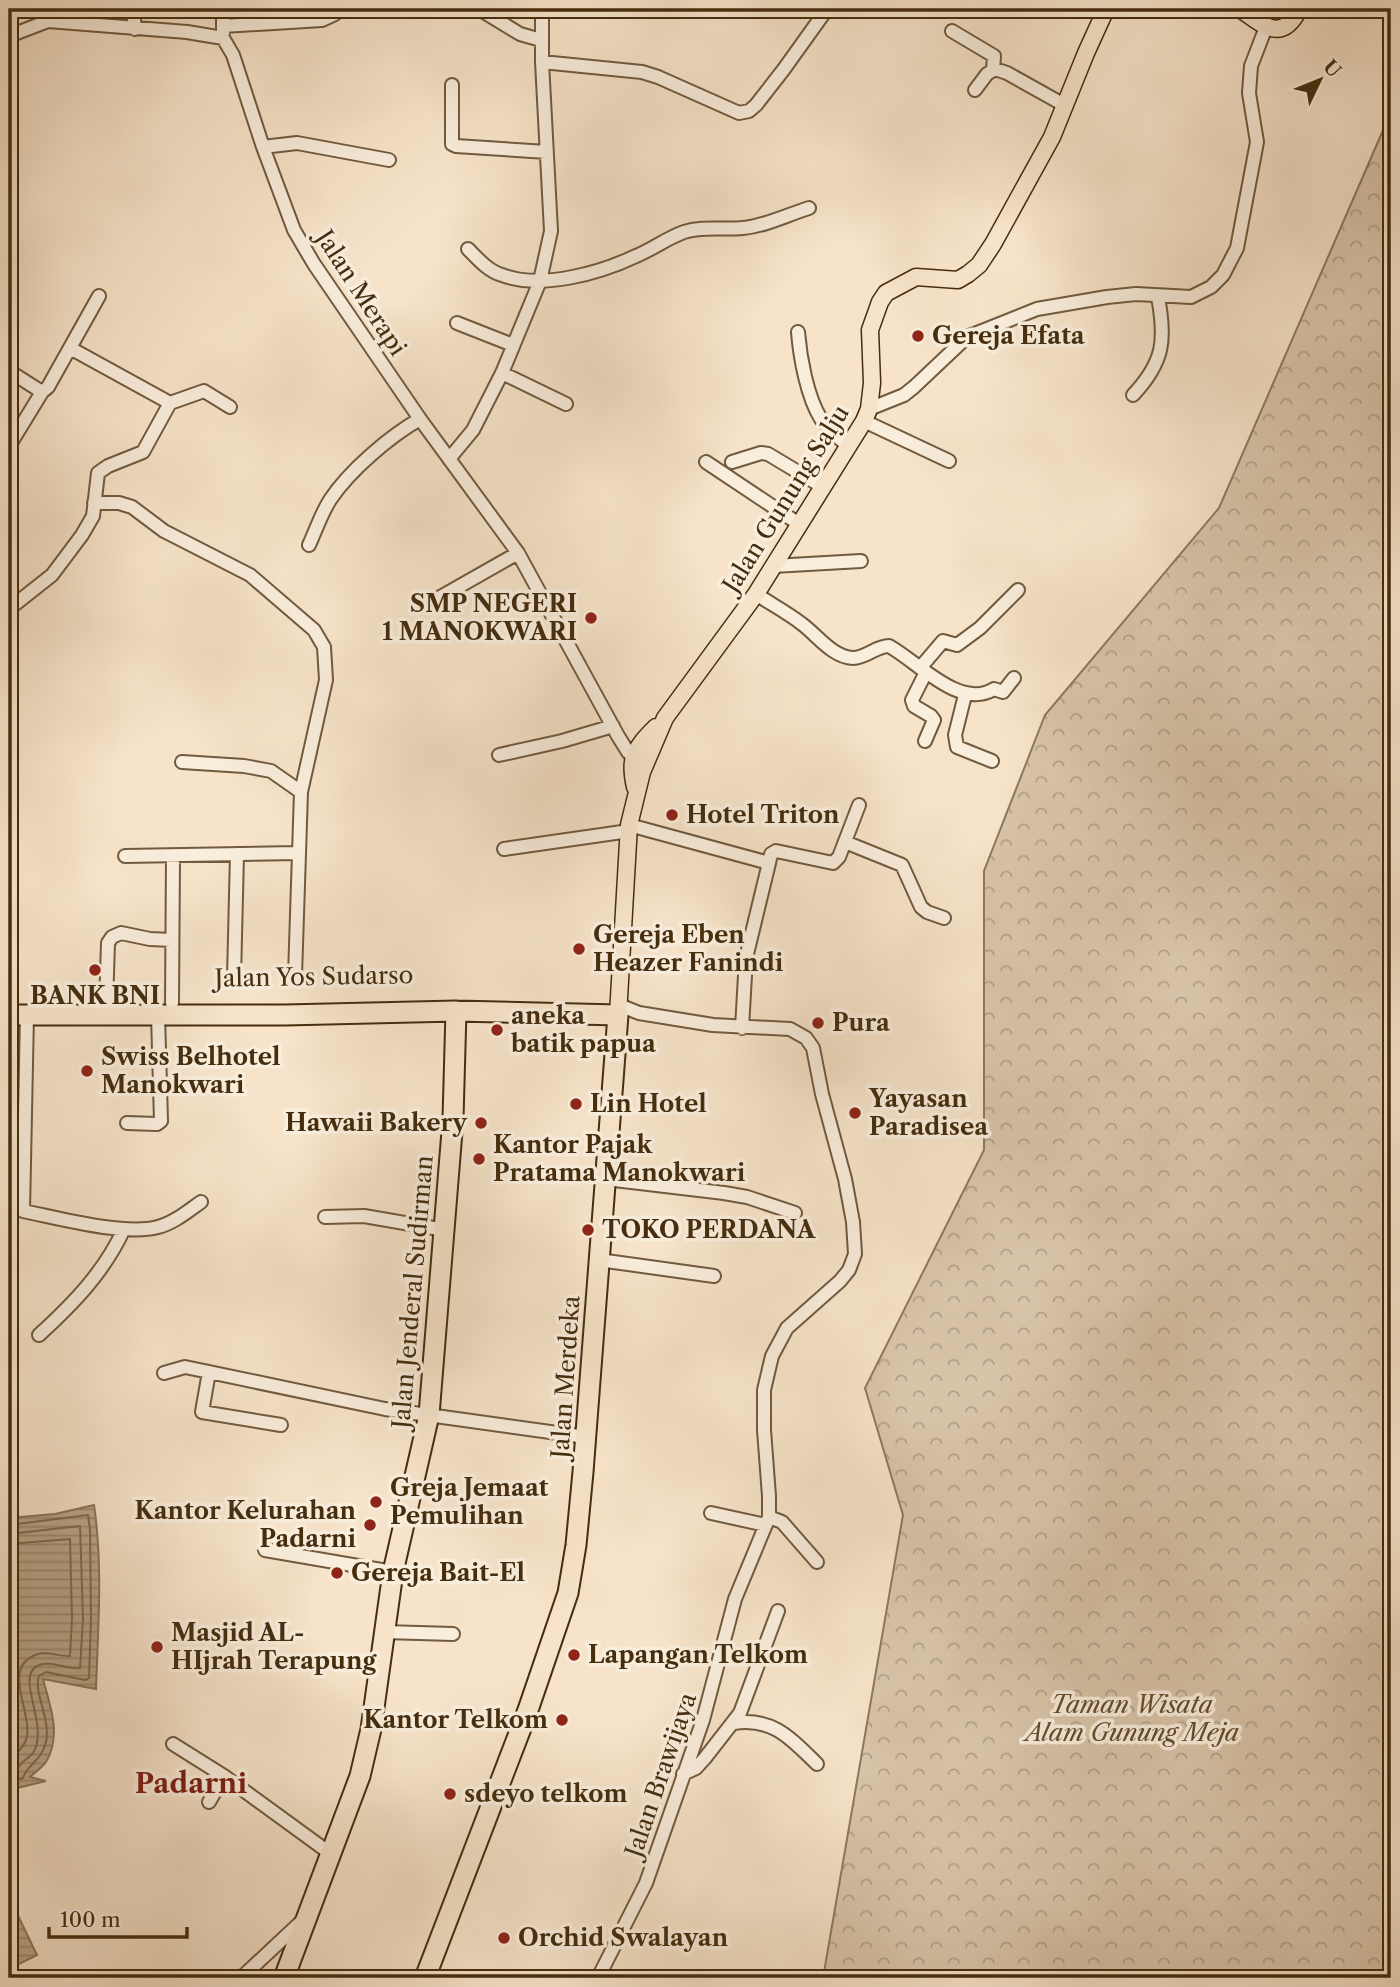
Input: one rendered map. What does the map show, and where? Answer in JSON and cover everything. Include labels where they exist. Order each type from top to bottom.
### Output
[{"type":"highway","name":"Jalan Yos Sudarso","points":[[256,1009],[456,998],[619,1010]]},
{"type":"highway","name":"Jalan Yos Sudarso","points":[[9,1004],[106,1004],[165,1009]]},
{"type":"highway","name":"Jalan Yos Sudarso","points":[[18,1015],[165,1009],[619,1010]]},
{"type":"highway","name":"Jalan Merdeka","points":[[425,1978],[532,1698],[568,1594],[576,1545],[586,1437],[619,1010]]},
{"type":"highway","name":"Jalan Jenderal Sudirman","points":[[284,1978],[290,1941],[307,1916],[360,1776],[371,1729],[393,1572],[429,1415],[453,1119],[456,1011]]},
{"type":"main road","name":"Jalan Gunung Salju","points":[[640,757],[665,718],[756,594],[849,447],[866,415],[872,383],[870,330],[886,293],[916,277],[958,279],[979,265],[1039,161],[1066,106],[1106,9]]},
{"type":"main road","points":[[1240,9],[1266,27],[1279,29],[1293,20],[1299,9]]},
{"type":"main road","points":[[619,1010],[629,828],[636,790],[631,766],[640,757]]},
{"type":"street","points":[[133,9],[135,29]]},
{"type":"street","points":[[223,9],[223,32]]},
{"type":"street","points":[[479,9],[520,34],[541,40]]},
{"type":"street","points":[[449,459],[473,430],[502,373],[540,281],[551,231],[541,40],[542,9]]},
{"type":"street","points":[[542,62],[642,72],[744,113],[756,105],[785,69],[827,9]]},
{"type":"street","points":[[9,36],[48,21],[218,35],[223,32],[322,20],[335,14]]},
{"type":"street","points":[[866,415],[904,395],[973,334],[1037,309],[1136,294],[1191,298],[1211,287],[1223,275],[1237,248],[1257,142],[1249,93],[1251,66],[1266,27]]},
{"type":"street","points":[[952,31],[994,56],[993,70]]},
{"type":"street","name":"Jalan Merapi","points":[[223,32],[294,230],[314,264],[420,419],[518,552],[615,731],[640,757]]},
{"type":"street","points":[[975,90],[986,74],[993,70],[1006,73],[1066,106]]},
{"type":"street","points":[[452,85],[452,144],[547,152]]},
{"type":"street","points":[[263,147],[297,144],[389,160]]},
{"type":"street","points":[[468,249],[485,266],[500,275],[527,282],[540,281],[585,274],[634,258],[693,230],[758,226],[809,208]]},
{"type":"street","points":[[9,446],[42,392],[48,387],[99,296]]},
{"type":"street","points":[[1133,396],[1150,377],[1161,355],[1163,326],[1158,297]]},
{"type":"street","points":[[457,323],[513,345]]},
{"type":"street","points":[[798,332],[799,349],[816,409],[821,420],[849,447]]},
{"type":"street","points":[[70,348],[170,403]]},
{"type":"street","points":[[9,371],[42,392]]},
{"type":"street","points":[[502,373],[566,404]]},
{"type":"street","points":[[9,609],[62,564],[89,524],[98,473],[108,466],[144,452],[170,403],[204,391],[229,407]]},
{"type":"street","points":[[866,415],[949,461]]},
{"type":"street","points":[[310,545],[323,513],[336,493],[394,435],[420,419]]},
{"type":"street","points":[[732,462],[764,452],[823,487]]},
{"type":"street","points":[[706,462],[799,524]]},
{"type":"street","points":[[94,503],[119,503],[132,507],[164,531],[236,567],[258,582],[319,636],[324,647],[326,680],[301,792],[295,976]]},
{"type":"street","points":[[437,599],[518,552]]},
{"type":"street","points":[[773,566],[861,561]]},
{"type":"street","points":[[925,741],[934,720],[914,706],[912,700],[923,670],[943,641],[957,645],[981,628],[1018,590]]},
{"type":"street","points":[[756,594],[830,647],[849,657],[856,658],[879,647],[889,646],[965,695],[982,695],[994,689],[1003,692],[1014,678]]},
{"type":"street","points":[[965,695],[955,735],[957,747],[992,761]]},
{"type":"street","points":[[499,755],[615,731]]},
{"type":"street","points":[[182,762],[244,766],[271,771],[301,792]]},
{"type":"street","points":[[742,1028],[746,958],[771,854],[776,851],[833,863],[839,857],[859,805]]},
{"type":"street","points":[[504,849],[629,828],[769,863]]},
{"type":"street","points":[[845,842],[902,865],[924,910],[944,918]]},
{"type":"street","points":[[125,856],[297,853]]},
{"type":"street","points":[[234,978],[237,854]]},
{"type":"street","points":[[127,1123],[157,1124],[161,1121],[165,1009],[172,940],[173,856]]},
{"type":"street","points":[[106,1004],[108,943],[112,937],[121,933],[172,940]]},
{"type":"street","name":"Jalan Brawijaya","points":[[598,1978],[646,1883],[703,1720],[735,1599],[767,1521],[769,1496],[764,1390],[772,1356],[787,1328],[849,1270],[855,1254],[845,1179],[822,1094],[813,1048],[806,1038],[790,1029],[742,1028],[619,1010]]},
{"type":"street","points":[[18,1015],[22,1210],[124,1229],[158,1227],[201,1202]]},
{"type":"street","points":[[606,1179],[747,1197],[795,1213]]},
{"type":"street","points":[[325,1217],[363,1216],[445,1230]]},
{"type":"street","points":[[39,1335],[68,1308],[98,1273],[124,1229]]},
{"type":"street","points":[[599,1261],[714,1276]]},
{"type":"street","points":[[164,1373],[185,1367],[339,1401],[586,1437]]},
{"type":"street","points":[[209,1372],[202,1412],[281,1425]]},
{"type":"street","points":[[711,1513],[782,1522],[817,1562]]},
{"type":"street","points":[[265,1550],[393,1572]]},
{"type":"street","points":[[683,1774],[695,1768],[734,1723],[746,1702],[778,1611]]},
{"type":"street","points":[[384,1632],[453,1633]]},
{"type":"street","points":[[734,1723],[750,1720],[766,1723],[782,1732],[817,1764]]},
{"type":"street","points":[[173,1744],[224,1776],[331,1854]]},
{"type":"street","points":[[209,1802],[224,1776]]},
{"type":"street","points":[[241,1978],[290,1941]]},
{"type":"green space","name":"Taman Wisata Alam Gunung Meja","points":[[1391,123],[1391,1978],[823,1978],[903,1515],[865,1388],[984,1150],[984,871],[1045,715],[1219,508],[1384,128]]},
{"type":"water","points":[[94,1505],[99,1574],[96,1689],[43,1679],[53,1720],[53,1741],[46,1762],[30,1777],[46,1781],[9,1790],[9,1518],[55,1514]]},
{"type":"water","points":[[9,1897],[37,1955],[9,1969]]},
{"type":"place","name":"Gereja Efata","points":[[918,336]]},
{"type":"place","name":"SMP NEGERI 1 MANOKWARI","points":[[591,618]]},
{"type":"place","name":"Hotel Triton","points":[[672,815]]},
{"type":"place","name":"Gereja Eben Heazer Fanindi","points":[[579,949]]},
{"type":"place","name":"BANK BNI","points":[[95,970]]},
{"type":"place","name":"Pura","points":[[818,1023]]},
{"type":"place","name":"aneka batik papua","points":[[497,1030]]},
{"type":"place","name":"Swiss Belhotel Manokwari","points":[[87,1071]]},
{"type":"place","name":"Lin Hotel","points":[[576,1104]]},
{"type":"place","name":"Yayasan Paradisea","points":[[855,1113]]},
{"type":"place","name":"Hawaii Bakery","points":[[481,1123]]},
{"type":"place","name":"Kantor Pajak Pratama Manokwari","points":[[479,1159]]},
{"type":"place","name":"TOKO PERDANA","points":[[588,1230]]},
{"type":"place","name":"Greja Jemaat Pemulihan","points":[[376,1502]]},
{"type":"place","name":"Kantor Kelurahan Padarni","points":[[370,1525]]},
{"type":"place","name":"Gereja Bait-El","points":[[337,1573]]},
{"type":"place","name":"Masjid AL- HIjrah Terapung","points":[[157,1647]]},
{"type":"place","name":"Lapangan Telkom","points":[[574,1655]]},
{"type":"place","name":"Kantor Telkom","points":[[562,1720]]},
{"type":"place","name":"sdeyo telkom","points":[[450,1794]]},
{"type":"place","name":"Orchid Swalayan","points":[[504,1938]]},
{"type":"district","name":"Padarni","points":[[191,1783]]}]
